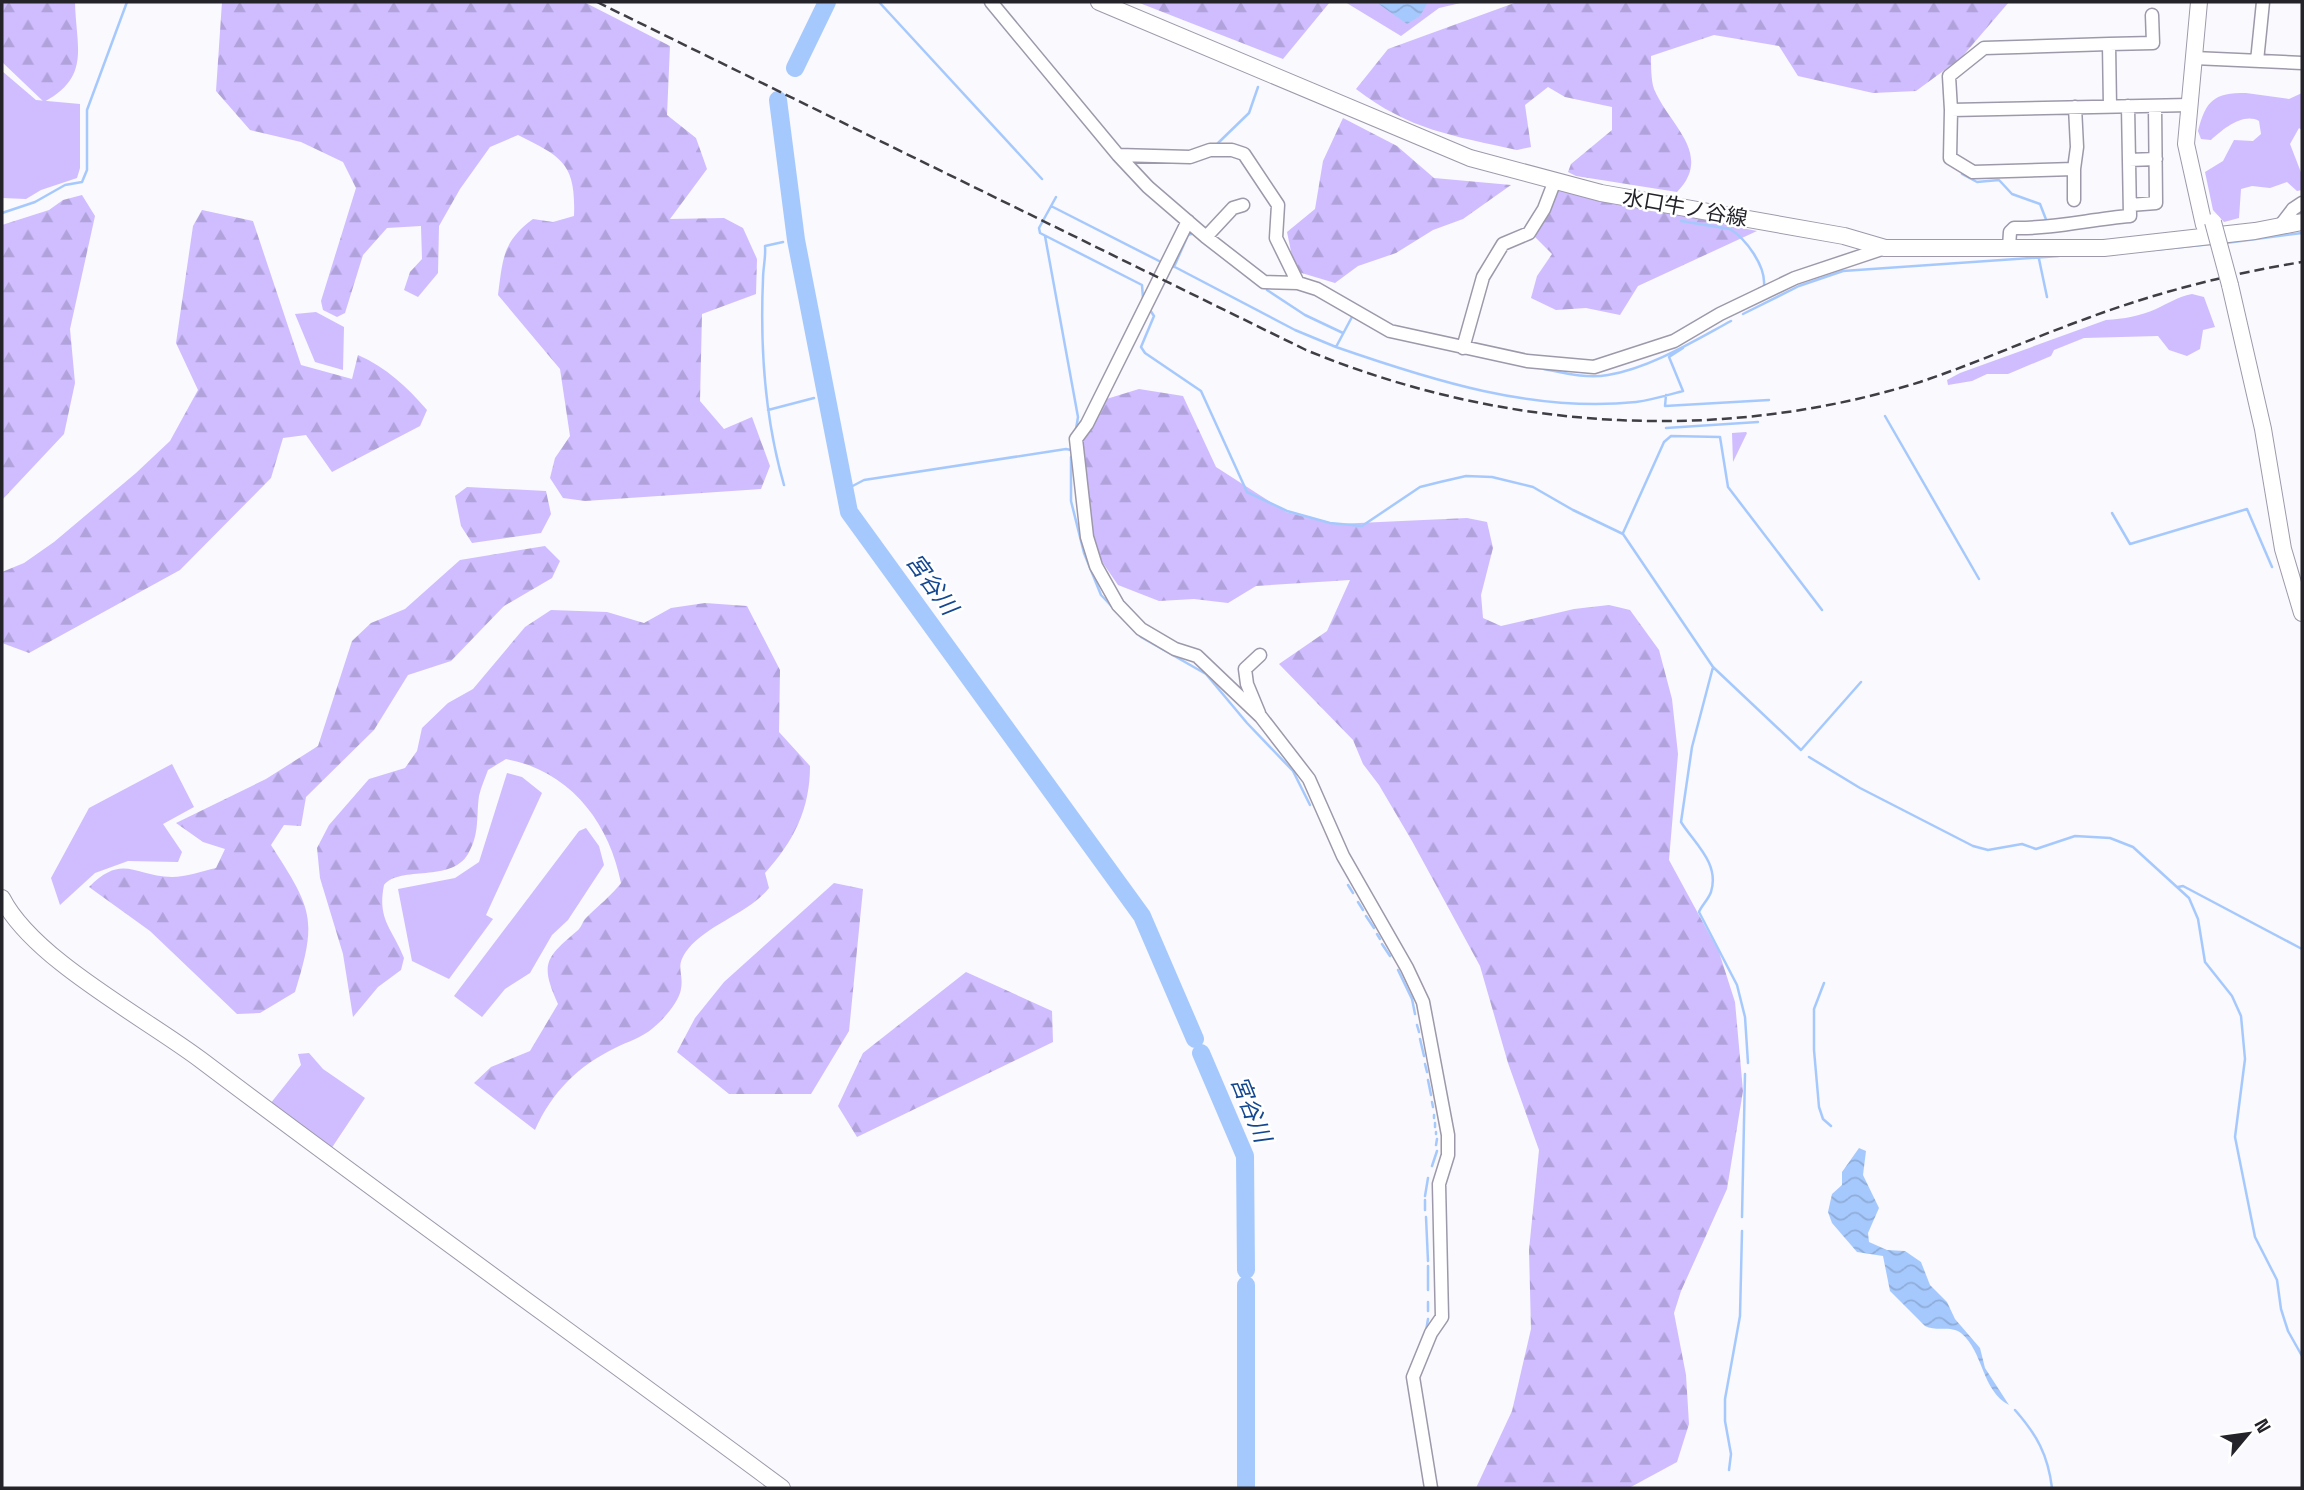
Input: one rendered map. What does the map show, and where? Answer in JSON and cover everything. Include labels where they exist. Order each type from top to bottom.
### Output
[{"type":"street","points":[[990,2],[1118,155],[1148,187],[1206,237],[1264,282],[1297,283],[1317,289],[1390,331],[1463,348],[1581,368],[1618,362],[1674,341],[1720,314],[1795,278],[1885,248]]},
{"type":"street","name":"水口牛ノ谷線","points":[[1099,2],[1405,134],[1470,158],[1554,183],[1843,236],[1885,248],[2104,248],[2302,222]]},
{"type":"street","points":[[2199,2],[2190,105],[2208,224],[2263,429],[2283,549],[2302,613]]},
{"type":"street","points":[[2257,61],[2263,2]]},
{"type":"street","points":[[2074,169],[1973,172],[1950,159],[1949,76],[1984,48],[2153,43],[2152,15]]},
{"type":"street","points":[[2109,44],[2110,107]]},
{"type":"street","points":[[2194,58],[2302,63]]},
{"type":"street","points":[[1951,110],[2190,105]]},
{"type":"street","points":[[2009,247],[2010,232],[2014,228],[2048,229],[2088,219],[2130,216],[2128,106]]},
{"type":"street","points":[[2130,205],[2156,203],[2155,106]]},
{"type":"street","points":[[2074,200],[2077,147],[2075,107]]},
{"type":"street","points":[[1118,155],[1190,157],[1210,150],[1232,150],[1244,154],[1278,205],[1276,238],[1297,283]]},
{"type":"street","points":[[2129,160],[2155,159]]},
{"type":"street","points":[[1463,348],[1483,277],[1503,244],[1529,233],[1544,209],[1554,183]]},
{"type":"street","points":[[2280,226],[2293,209],[2302,203]]},
{"type":"street","points":[[1206,237],[1233,208],[1242,205]]},
{"type":"street","points":[[1188,221],[1087,424],[1070,439],[1087,537],[1096,566],[1118,606],[1141,629],[1175,649],[1197,656],[1261,717],[1309,779],[1343,856],[1407,968],[1423,1002],[1448,1135],[1448,1155],[1439,1184],[1442,1317],[1431,1333],[1413,1377],[1431,1488]]},
{"type":"street","points":[[1260,655],[1245,669],[1247,684],[1261,717]]},
{"type":"street","points":[[2,898],[11,917],[38,945],[199,1059],[782,1488]]},
{"type":"green space","points":[[2,2],[75,2],[78,60],[75,71],[59,92],[44,102],[2,62]]},
{"type":"green space","points":[[222,2],[584,2],[670,46],[667,115],[696,138],[707,169],[670,219],[724,218],[743,228],[757,259],[756,294],[702,314],[700,401],[724,429],[752,417],[770,466],[761,489],[585,501],[563,498],[550,478],[555,458],[570,436],[560,369],[498,295],[506,252],[515,236],[533,219],[553,222],[574,216],[574,198],[569,173],[556,156],[518,135],[490,147],[460,189],[439,226],[438,273],[418,297],[404,290],[410,272],[422,259],[421,226],[387,228],[363,255],[345,313],[337,317],[323,310],[321,301],[356,188],[343,162],[301,142],[250,130],[216,91]]},
{"type":"green space","points":[[1137,2],[1330,2],[1283,59]]},
{"type":"green space","points":[[1345,2],[1465,2],[1439,8],[1401,36]]},
{"type":"green space","points":[[1517,2],[2009,2],[1961,58],[1916,91],[1873,93],[1798,76],[1779,46],[1714,35],[1651,56],[1654,89],[1690,152],[1691,165],[1687,178],[1677,192],[1576,176],[1568,172],[1571,164],[1612,130],[1612,107],[1565,97],[1548,87],[1525,105],[1531,147],[1517,150],[1414,123],[1356,89],[1388,49]]},
{"type":"green space","points":[[2,71],[36,100],[80,104],[80,168],[77,178],[41,190],[26,199],[2,198]]},
{"type":"green space","points":[[2246,93],[2289,99],[2302,93],[2302,130],[2299,128],[2290,144],[2302,175],[2302,190],[2297,191],[2287,182],[2270,188],[2252,186],[2241,189],[2239,218],[2224,222],[2213,210],[2205,172],[2223,161],[2234,140],[2253,141],[2261,134],[2259,121],[2240,120],[2211,140],[2201,139],[2198,131],[2204,112],[2213,100],[2226,95]]},
{"type":"green space","points":[[1343,118],[1397,146],[1434,178],[1511,185],[1463,219],[1433,230],[1396,253],[1358,266],[1335,283],[1295,271],[1287,232],[1315,209],[1323,161]]},
{"type":"green space","points":[[1555,189],[1757,231],[1638,286],[1620,315],[1586,308],[1556,310],[1531,298],[1537,276],[1552,254],[1533,235]]},
{"type":"green space","points":[[82,195],[95,216],[70,329],[75,383],[64,434],[2,500],[2,225],[49,210],[63,200]]},
{"type":"green space","points":[[202,210],[253,221],[301,365],[352,379],[358,355],[368,360],[396,378],[427,410],[420,426],[332,472],[306,435],[283,438],[271,478],[180,570],[29,653],[2,643],[2,572],[24,563],[54,542],[136,473],[170,441],[198,390],[176,343],[193,226]]},
{"type":"green space","points":[[2192,294],[2204,297],[2215,327],[2203,330],[2200,349],[2187,356],[2169,350],[2158,336],[2084,338],[2054,350],[2051,356],[2008,374],[1987,374],[1972,381],[1948,385],[1947,380],[1960,373],[2106,320],[2144,314]]},
{"type":"green space","points":[[316,312],[344,327],[343,370],[315,362],[295,314]]},
{"type":"green space","points":[[1139,389],[1183,396],[1216,467],[1286,512],[1337,524],[1467,518],[1487,522],[1493,548],[1481,595],[1483,618],[1501,626],[1574,609],[1609,605],[1630,610],[1659,650],[1672,699],[1678,754],[1669,860],[1719,952],[1735,1002],[1743,1091],[1727,1189],[1681,1291],[1674,1313],[1686,1375],[1689,1424],[1677,1462],[1629,1488],[1476,1488],[1512,1411],[1531,1329],[1529,1250],[1539,1150],[1508,1063],[1480,966],[1412,841],[1379,785],[1363,764],[1353,740],[1279,664],[1327,631],[1350,580],[1256,586],[1228,603],[1194,599],[1159,601],[1118,585],[1094,550],[1085,490],[1083,442],[1100,401]]},
{"type":"green space","points":[[1732,433],[1747,433],[1733,462]]},
{"type":"green space","points":[[467,487],[546,491],[551,514],[541,533],[472,543],[461,526],[455,496]]},
{"type":"green space","points":[[545,546],[560,561],[552,578],[504,606],[451,661],[408,675],[374,730],[306,797],[301,826],[284,825],[271,845],[303,900],[307,915],[307,947],[295,992],[260,1013],[237,1014],[150,931],[89,887],[111,871],[120,869],[172,877],[216,868],[225,849],[203,842],[176,823],[266,779],[318,746],[352,641],[371,623],[405,609],[460,560]]},
{"type":"green space","points":[[705,603],[747,606],[780,670],[779,732],[810,766],[803,810],[792,836],[765,873],[769,888],[751,905],[707,932],[684,955],[680,965],[680,994],[666,1016],[645,1034],[602,1055],[578,1072],[549,1104],[535,1130],[474,1083],[491,1067],[530,1051],[558,1004],[549,980],[548,970],[552,955],[621,883],[607,840],[583,803],[567,787],[529,765],[506,759],[488,770],[479,796],[474,839],[468,854],[460,863],[438,871],[402,876],[384,885],[384,916],[404,958],[401,970],[378,987],[353,1017],[343,954],[320,878],[317,848],[329,825],[369,779],[405,768],[417,751],[422,728],[448,703],[473,689],[525,627],[551,610],[607,612],[644,623],[671,608]]},
{"type":"green space","points":[[172,764],[194,807],[163,824],[182,852],[178,862],[128,861],[95,873],[60,905],[51,878],[89,808]]},
{"type":"green space","points":[[507,773],[522,777],[542,793],[486,915],[493,919],[449,979],[412,961],[398,889],[455,878],[479,862]]},
{"type":"green space","points":[[586,828],[599,846],[604,865],[568,920],[552,935],[530,973],[505,989],[482,1017],[454,996],[579,831]]},
{"type":"green space","points":[[834,883],[863,889],[849,1031],[811,1094],[729,1094],[677,1052],[695,1018],[724,982]]},
{"type":"green space","points":[[966,972],[1052,1011],[1053,1042],[857,1137],[838,1106],[863,1053]]},
{"type":"green space","points":[[309,1053],[323,1069],[365,1098],[331,1149],[270,1104],[301,1065],[298,1054]]},
{"type":"water","points":[[1376,2],[1428,2],[1420,16],[1407,24]]},
{"type":"water","points":[[1859,1148],[1866,1151],[1863,1175],[1879,1208],[1868,1233],[1869,1242],[1887,1250],[1905,1251],[1921,1262],[1930,1285],[1947,1302],[1955,1319],[1980,1348],[1985,1368],[2009,1405],[1993,1390],[1969,1341],[1953,1329],[1925,1326],[1890,1291],[1883,1256],[1857,1252],[1832,1223],[1828,1212],[1832,1194],[1842,1185],[1842,1172]]},
{"type":"waterway","points":[[2,213],[35,202],[65,185],[82,182],[87,170],[87,110],[127,2]]},
{"type":"waterway","name":"宮谷川","points":[[795,68],[827,2]]},
{"type":"waterway","points":[[879,2],[1042,179]]},
{"type":"waterway","points":[[1216,145],[1249,113],[1258,87]]},
{"type":"waterway","name":"宮谷川","points":[[778,100],[796,240],[849,512],[1142,916],[1195,1039]]},
{"type":"waterway","points":[[1962,174],[1977,182],[1999,180],[2012,194],[2040,204],[2047,222]]},
{"type":"waterway","points":[[1056,197],[1039,228],[1040,233],[1142,285],[1143,298]]},
{"type":"waterway","points":[[1051,206],[1161,262]]},
{"type":"waterway","points":[[1681,221],[1730,229],[1736,233],[1754,254],[1762,270],[1764,286],[1758,289]]},
{"type":"waterway","points":[[1174,267],[1188,235],[1194,233]]},
{"type":"waterway","points":[[2226,243],[2302,233]]},
{"type":"waterway","points":[[1045,236],[1078,417],[1076,429]]},
{"type":"waterway","points":[[783,242],[765,246],[762,331],[768,409],[784,485]]},
{"type":"waterway","points":[[2153,250],[2212,244]]},
{"type":"waterway","points":[[1743,314],[1799,286],[1843,271],[2059,256]]},
{"type":"waterway","points":[[2039,259],[2047,297]]},
{"type":"waterway","points":[[1173,266],[1295,330],[1336,347],[1353,315]]},
{"type":"waterway","points":[[1267,290],[1305,315],[1343,333]]},
{"type":"waterway","points":[[1150,310],[1154,316],[1141,347],[1145,353],[1201,391],[1247,492],[1287,511],[1330,523],[1362,526],[1420,487],[1466,476],[1492,477],[1533,487],[1623,534],[1713,667],[1801,750],[1861,682]]},
{"type":"waterway","points":[[1544,369],[1592,376],[1624,371],[1671,353],[1731,321]]},
{"type":"waterway","points":[[1336,347],[1483,391],[1559,403],[1598,404],[1642,401],[1683,391],[1669,357],[1683,348]]},
{"type":"waterway","points":[[1666,395],[1665,406],[1769,400]]},
{"type":"waterway","points":[[768,410],[814,398]]},
{"type":"waterway","points":[[1885,416],[1979,579]]},
{"type":"waterway","points":[[1666,428],[1758,422]]},
{"type":"waterway","points":[[1623,533],[1664,442],[1671,436],[1720,437],[1728,487],[1822,610]]},
{"type":"waterway","points":[[845,490],[864,480],[1066,449],[1076,451],[1071,457],[1071,501],[1084,553],[1101,595],[1141,637],[1206,674],[1247,723],[1293,771],[1310,805]]},
{"type":"waterway","points":[[2112,513],[2130,544],[2247,509],[2272,567]]},
{"type":"waterway","points":[[1713,667],[1692,747],[1681,822],[1704,854],[1712,872],[1711,892],[1699,912],[1737,985],[1745,1017],[1748,1063]]},
{"type":"waterway","points":[[1809,757],[1860,788],[1973,846],[1988,850],[2022,844],[2036,849],[2075,836],[2110,838],[2133,847],[2189,898],[2198,919],[2205,962],[2232,996],[2241,1016],[2245,1059],[2235,1137],[2255,1237],[2277,1280],[2281,1309],[2288,1331],[2302,1356]]},
{"type":"waterway","points":[[1348,885],[1353,893]]},
{"type":"waterway","points":[[2178,887],[2183,886],[2302,949]]},
{"type":"waterway","points":[[1358,902],[1363,910]]},
{"type":"waterway","points":[[1366,916],[1374,928]]},
{"type":"waterway","points":[[1377,934],[1380,939]]},
{"type":"waterway","points":[[1382,944],[1390,956]]},
{"type":"waterway","points":[[1398,970],[1412,999],[1415,1014]]},
{"type":"waterway","points":[[1824,983],[1814,1009],[1814,1050],[1819,1107],[1823,1119],[1831,1126]]},
{"type":"waterway","points":[[1417,1025],[1419,1032]]},
{"type":"waterway","points":[[1420,1039],[1424,1056]]},
{"type":"waterway","name":"宮谷川","points":[[1201,1053],[1245,1156],[1246,1270]]},
{"type":"waterway","points":[[1425,1064],[1427,1072]]},
{"type":"waterway","points":[[1742,1217],[1745,1074]]},
{"type":"waterway","points":[[1428,1080],[1431,1095]]},
{"type":"waterway","points":[[1432,1102],[1433,1107]]},
{"type":"waterway","points":[[1436,1145],[1437,1139]]},
{"type":"waterway","points":[[1432,1166],[1437,1151]]},
{"type":"waterway","points":[[1425,1196],[1428,1178]]},
{"type":"waterway","points":[[1425,1200],[1425,1210]]},
{"type":"waterway","points":[[1426,1217],[1428,1261]]},
{"type":"waterway","points":[[1729,1470],[1731,1454],[1725,1421],[1725,1399],[1740,1316],[1742,1231]]},
{"type":"waterway","points":[[1428,1266],[1428,1290]]},
{"type":"waterway","name":"宮谷川","points":[[1246,1285],[1246,1488]]},
{"type":"waterway","points":[[1428,1302],[1428,1311]]},
{"type":"waterway","points":[[1426,1331],[1428,1319]]},
{"type":"waterway","points":[[2015,1410],[2040,1446],[2048,1465],[2052,1488]]},
{"type":"railway","points":[[597,2],[1306,350],[1380,377],[1455,398],[1532,412],[1610,420],[1688,421],[1766,415],[1844,402],[1920,382],[2067,326],[2167,292],[2302,262]]}]
